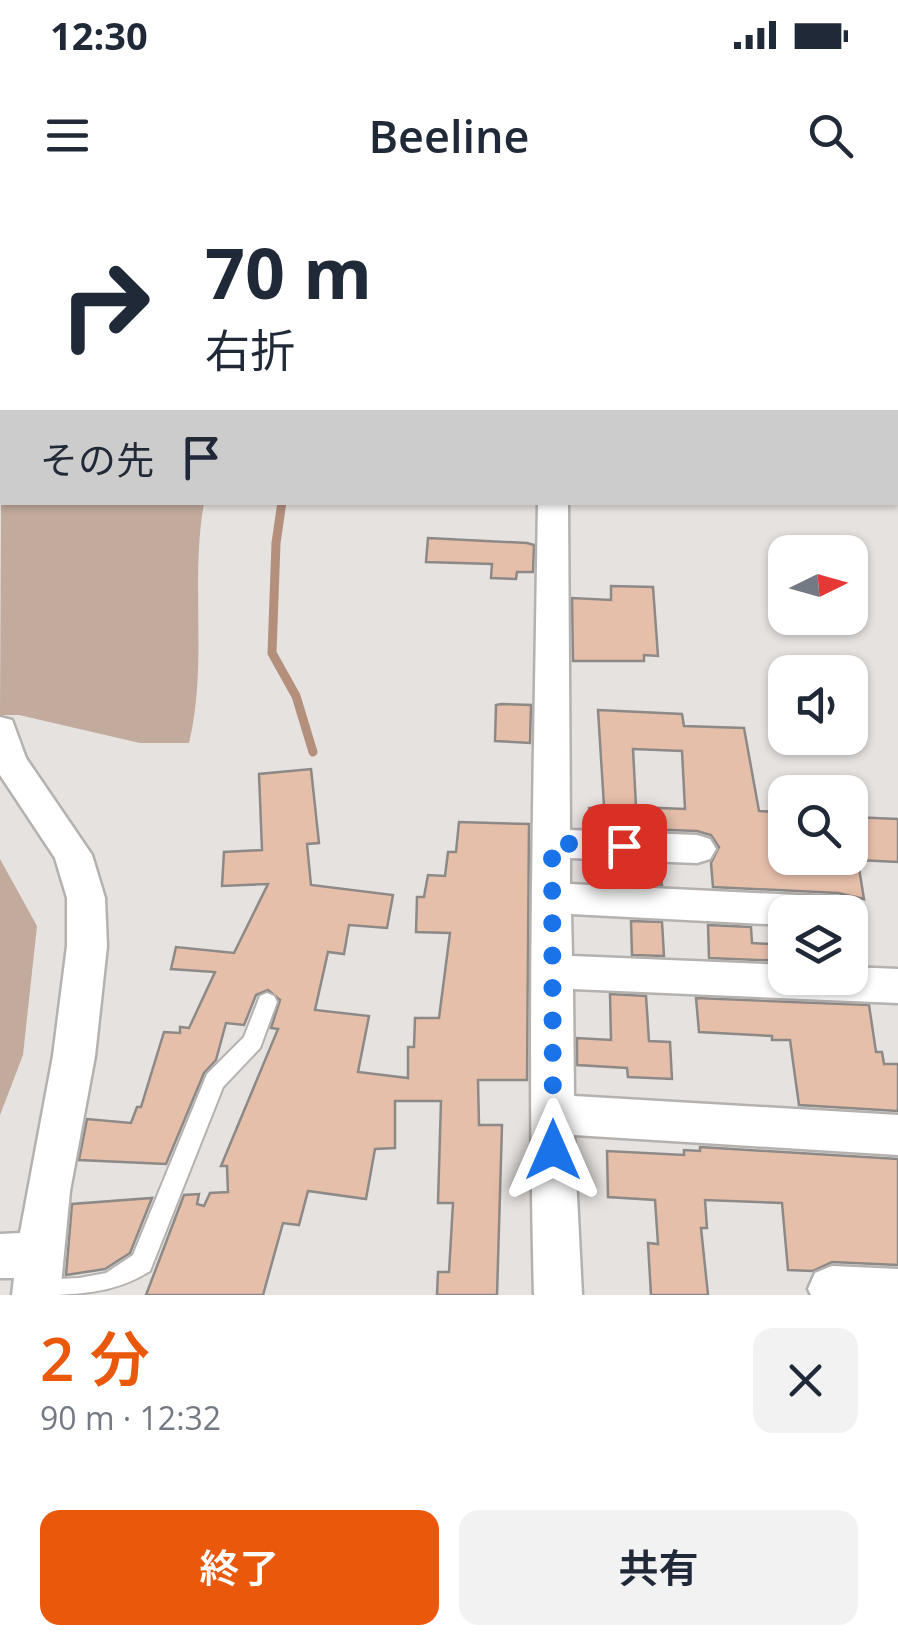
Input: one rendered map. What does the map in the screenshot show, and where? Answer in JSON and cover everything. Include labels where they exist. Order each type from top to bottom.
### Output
[{"type":"street","points":[[553,505],[552,1114],[558,1295]]},
{"type":"street","points":[[0,729],[10,761],[73,855],[86,898],[87,946],[74,1056],[27,1274]]},
{"type":"street","points":[[552,843],[697,849]]},
{"type":"street","points":[[551,898],[768,909]]},
{"type":"street","points":[[553,972],[898,986]]},
{"type":"street","points":[[552,1114],[898,1135]]},
{"type":"street","points":[[832,1289],[898,1292]]},
{"type":"lane","points":[[27,1274],[106,1288],[129,1277],[142,1263],[215,1081],[253,1042],[266,1002]]},
{"type":"shaded area","points":[[1,505],[204,505],[198,563],[197,683],[189,743],[140,743],[19,715],[0,715]]},
{"type":"shaded area","points":[[0,859],[37,926],[23,1055],[0,1115]]},
{"type":"building","points":[[428,538],[534,545],[533,572],[517,572],[516,579],[491,578],[492,564],[426,562]]},
{"type":"building","points":[[611,586],[653,587],[658,656],[644,655],[644,661],[573,661],[572,598],[611,600]]},
{"type":"building","points":[[496,705],[531,705],[530,743],[495,741]]},
{"type":"building","points":[[598,710],[682,714],[684,726],[744,728],[759,811],[768,811],[768,875],[860,875],[863,895],[713,887],[711,863],[719,847],[711,835],[697,831],[590,827],[589,808],[604,806]],"holes":[[[633,749],[682,751],[685,809],[636,807]]]},
{"type":"building","points":[[311,769],[319,843],[307,844],[311,885],[393,895],[387,928],[349,925],[344,954],[328,952],[315,1010],[369,1016],[358,1072],[408,1078],[408,1047],[414,1047],[415,1018],[439,1018],[450,933],[416,932],[417,897],[424,897],[428,875],[445,876],[448,852],[456,852],[459,822],[529,824],[527,1080],[478,1080],[479,1125],[502,1125],[497,1295],[437,1295],[438,1272],[449,1272],[453,1203],[438,1203],[441,1101],[395,1101],[395,1148],[375,1149],[366,1199],[308,1191],[299,1225],[283,1223],[263,1295],[146,1295],[184,1195],[199,1194],[197,1204],[204,1206],[210,1193],[228,1192],[227,1166],[221,1166],[278,1029],[271,1028],[280,1000],[268,990],[256,995],[244,1025],[226,1023],[216,1060],[204,1073],[166,1164],[79,1160],[87,1119],[131,1123],[137,1107],[141,1107],[164,1032],[180,1033],[180,1027],[189,1028],[215,972],[171,969],[176,947],[234,953],[268,884],[222,886],[224,852],[262,850],[259,774]]},
{"type":"building","points":[[868,818],[898,819],[898,862],[868,860]]},
{"type":"building","points":[[592,863],[660,865],[662,885],[592,881]]},
{"type":"building","points":[[631,921],[662,922],[664,956],[632,955]]},
{"type":"building","points":[[708,925],[751,927],[752,943],[768,944],[768,960],[709,958]]},
{"type":"building","points":[[610,994],[646,996],[649,1041],[670,1042],[672,1079],[628,1077],[627,1068],[577,1065],[577,1038],[611,1040]]},
{"type":"building","points":[[696,998],[869,1005],[876,1052],[882,1052],[884,1064],[898,1064],[898,1111],[799,1105],[790,1040],[699,1032]]},
{"type":"building","points":[[700,1147],[898,1159],[898,1265],[832,1262],[813,1271],[788,1270],[782,1203],[705,1200],[707,1228],[701,1228],[708,1295],[651,1295],[648,1243],[658,1244],[655,1200],[608,1197],[607,1151],[684,1155],[684,1150],[700,1151]]},
{"type":"building","points":[[152,1198],[130,1253],[105,1269],[66,1275],[72,1204]]},
{"type":"waterway","points":[[282,505],[276,543],[272,653],[296,696],[313,752]]},
{"type":"route","points":[[553,1150],[552,843],[624,846]]}]
